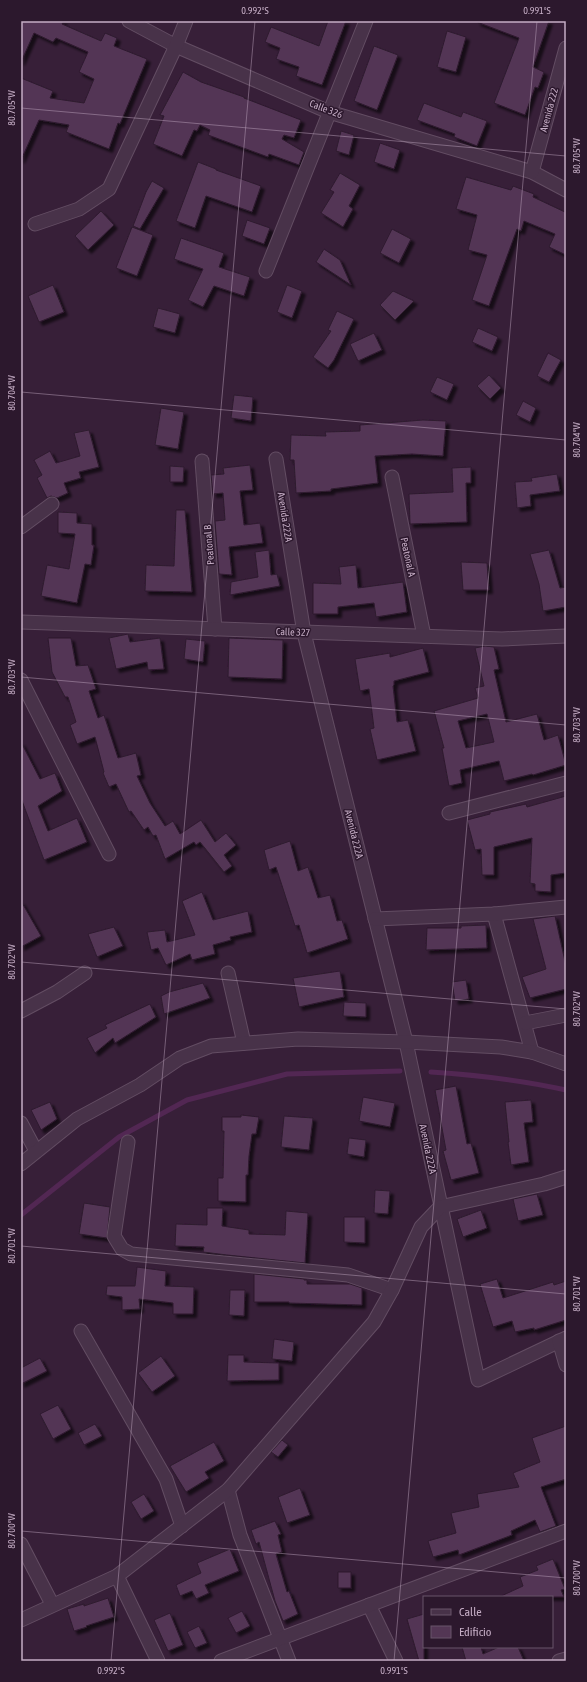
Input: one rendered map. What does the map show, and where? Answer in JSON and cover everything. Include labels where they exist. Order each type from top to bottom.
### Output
[{"type":"street","name":"Calle 326","points":[[129,21],[176,46],[329,112],[532,172],[566,190]]},
{"type":"street","points":[[34,224],[78,209],[109,189],[176,46],[186,21]]},
{"type":"street","points":[[266,271],[366,21]]},
{"type":"street","name":"Avenida 222","points":[[532,172],[566,48]]},
{"type":"street","name":"Avenida 222A","points":[[276,459],[304,633],[406,1042],[478,1380],[563,1340]]},
{"type":"street","name":"Peatonal B","points":[[202,461],[215,628]]},
{"type":"street","name":"Peatonal A","points":[[392,477],[424,636]]},
{"type":"street","points":[[21,527],[52,504]]},
{"type":"street","name":"Calle 327","points":[[21,622],[502,639],[566,636]]},
{"type":"street","points":[[21,680],[109,854]]},
{"type":"street","points":[[449,813],[566,783]]},
{"type":"street","points":[[375,919],[494,914],[566,907]]},
{"type":"street","points":[[494,914],[532,1052]]},
{"type":"street","points":[[21,1011],[57,992],[85,972]]},
{"type":"street","points":[[228,973],[244,1042]]},
{"type":"street","points":[[525,1023],[566,1015]]},
{"type":"street","points":[[21,1164],[77,1120],[140,1086],[180,1058],[211,1046],[244,1042],[298,1039],[406,1042],[502,1047],[532,1052],[566,1064]]},
{"type":"street","points":[[21,1122],[36,1151]]},
{"type":"street","points":[[128,1142],[114,1236],[122,1249],[132,1254],[348,1275],[392,1290]]},
{"type":"street","points":[[21,1620],[52,1604],[118,1576],[228,1490],[374,1322],[392,1290],[421,1227],[440,1207],[544,1184],[566,1177]]},
{"type":"street","points":[[81,1331],[166,1479],[182,1526]]},
{"type":"street","points":[[563,1340],[566,1364]]},
{"type":"street","points":[[228,1490],[240,1535],[289,1661]]},
{"type":"street","points":[[222,1661],[566,1531]]},
{"type":"street","points":[[21,1544],[52,1604]]},
{"type":"street","points":[[118,1576],[158,1661]]},
{"type":"street","points":[[369,1605],[396,1661]]},
{"type":"street","points":[[559,1661],[566,1658]]},
{"type":"building","points":[[21,21],[64,21],[62,24],[101,41],[105,33],[117,38],[114,46],[147,59],[120,124],[118,123],[109,149],[66,132],[69,125],[39,120],[21,160],[21,78],[53,91],[50,98],[84,103],[94,79],[79,72],[88,52],[56,38],[53,42],[34,33],[21,62]]},
{"type":"building","points":[[328,21],[346,21],[322,85],[296,76],[299,67],[276,59],[280,48],[265,42],[271,27],[319,46]]},
{"type":"building","points":[[477,21],[549,21],[533,67],[544,72],[538,88],[535,87],[525,115],[494,103],[519,38]]},
{"type":"building","points":[[447,31],[466,37],[456,72],[437,67]]},
{"type":"building","points":[[374,46],[398,55],[377,110],[354,101]]},
{"type":"building","points":[[183,72],[201,82],[244,97],[301,120],[294,138],[284,135],[282,139],[304,152],[299,165],[269,154],[268,157],[208,135],[210,130],[200,125],[197,131],[194,130],[182,156],[153,144],[164,116],[160,115]]},
{"type":"building","points":[[424,103],[461,117],[463,112],[487,121],[477,146],[454,137],[455,134],[417,120]]},
{"type":"building","points":[[341,131],[354,135],[349,155],[336,151]]},
{"type":"building","points":[[380,143],[400,150],[394,169],[374,162]]},
{"type":"building","points":[[198,162],[261,186],[252,212],[206,196],[195,228],[176,221]]},
{"type":"building","points":[[340,173],[360,185],[349,206],[353,209],[343,227],[321,213],[334,192],[330,190]]},
{"type":"building","points":[[466,177],[511,190],[513,186],[534,194],[533,197],[565,212],[566,210],[566,255],[549,247],[555,234],[524,221],[521,231],[517,229],[489,306],[472,300],[487,255],[468,250],[477,215],[456,209]]},
{"type":"building","points":[[152,181],[164,188],[140,229],[133,226],[146,192]]},
{"type":"building","points":[[101,211],[114,225],[88,250],[75,236]]},
{"type":"building","points":[[247,220],[270,228],[264,244],[242,236]]},
{"type":"building","points":[[132,227],[153,235],[137,276],[116,268]]},
{"type":"building","points":[[392,229],[411,239],[399,263],[380,253]]},
{"type":"building","points":[[181,238],[224,253],[219,267],[250,277],[244,296],[214,286],[203,307],[188,300],[203,269],[174,259]]},
{"type":"building","points":[[324,249],[340,260],[351,285],[316,262]]},
{"type":"building","points":[[53,285],[64,312],[39,322],[28,296]]},
{"type":"building","points":[[287,285],[302,291],[292,318],[277,312]]},
{"type":"building","points":[[393,291],[414,301],[395,320],[380,305]]},
{"type":"building","points":[[158,308],[180,314],[175,333],[153,327]]},
{"type":"building","points":[[337,311],[354,319],[334,360],[328,368],[313,357],[331,331],[328,330]]},
{"type":"building","points":[[478,328],[498,337],[492,351],[472,342]]},
{"type":"building","points":[[374,333],[382,350],[358,361],[350,344]]},
{"type":"building","points":[[548,353],[561,360],[549,382],[537,376]]},
{"type":"building","points":[[489,375],[501,388],[490,399],[477,386]]},
{"type":"building","points":[[437,377],[454,384],[447,400],[430,392]]},
{"type":"building","points":[[234,395],[253,397],[251,421],[231,418]]},
{"type":"building","points":[[523,401],[536,408],[530,422],[516,415]]},
{"type":"building","points":[[161,408],[184,412],[178,449],[155,445]]},
{"type":"building","points":[[423,420],[446,421],[443,456],[412,454],[375,456],[378,483],[331,489],[331,491],[296,493],[294,460],[290,460],[291,435],[326,436],[325,432],[360,431],[360,425]]},
{"type":"building","points":[[89,430],[99,467],[79,472],[81,478],[64,483],[68,493],[57,498],[51,496],[47,498],[37,478],[42,475],[34,460],[50,451],[56,463],[80,456],[74,433]]},
{"type":"building","points":[[250,465],[253,490],[240,491],[244,525],[260,523],[263,543],[229,547],[232,575],[219,574],[215,521],[225,520],[223,493],[213,494],[211,475],[224,474],[223,468]]},
{"type":"building","points":[[170,466],[184,467],[183,482],[170,482]]},
{"type":"building","points":[[471,467],[471,483],[466,483],[467,522],[410,524],[409,494],[453,492],[452,468]]},
{"type":"building","points":[[557,474],[560,491],[530,495],[531,506],[517,508],[515,482],[532,481],[531,478]]},
{"type":"building","points":[[176,510],[185,510],[192,592],[145,591],[146,565],[174,566]]},
{"type":"building","points":[[58,512],[77,513],[77,523],[92,524],[92,545],[94,545],[91,565],[85,564],[77,603],[41,596],[47,565],[69,569],[75,534],[58,533]]},
{"type":"building","points":[[269,550],[271,575],[277,574],[280,586],[230,595],[231,582],[258,577],[255,552]]},
{"type":"building","points":[[549,550],[560,588],[566,587],[566,607],[543,611],[539,584],[530,554]]},
{"type":"building","points":[[461,562],[487,563],[489,590],[463,590]]},
{"type":"building","points":[[356,565],[358,588],[403,582],[407,612],[376,617],[374,603],[338,607],[338,614],[313,614],[313,583],[341,584],[339,567]]},
{"type":"building","points":[[128,634],[130,642],[160,638],[164,669],[148,670],[147,662],[116,669],[109,638]]},
{"type":"building","points":[[48,638],[71,638],[76,666],[88,665],[96,689],[89,691],[98,718],[104,715],[118,758],[136,753],[141,775],[137,776],[150,803],[165,826],[173,821],[180,834],[201,820],[215,842],[226,833],[236,845],[224,855],[232,866],[224,872],[200,842],[196,845],[194,842],[165,859],[156,835],[153,836],[148,827],[144,830],[131,811],[129,812],[116,784],[109,787],[103,773],[95,737],[77,744],[70,725],[76,722],[68,697],[65,697],[52,672]]},
{"type":"building","points":[[229,638],[283,640],[282,679],[228,677]]},
{"type":"building","points":[[186,639],[205,641],[203,662],[184,659]]},
{"type":"building","points":[[485,646],[494,647],[499,669],[494,670],[506,722],[537,714],[544,740],[558,735],[566,765],[533,775],[504,781],[499,761],[460,770],[462,783],[449,786],[442,748],[444,748],[434,711],[478,698],[475,688],[484,686],[475,648]],"holes":[[[487,714],[494,742],[466,748],[458,721]]]},
{"type":"building","points":[[423,648],[429,672],[394,681],[393,686],[397,722],[408,720],[416,751],[377,760],[370,729],[374,728],[369,689],[360,691],[355,659],[390,653],[390,657]]},
{"type":"building","points":[[21,742],[40,779],[55,773],[62,791],[38,806],[48,831],[77,818],[87,842],[44,860],[21,798]]},
{"type":"building","points":[[566,796],[566,873],[551,875],[551,892],[535,891],[535,884],[530,883],[532,838],[494,847],[494,875],[482,875],[481,849],[475,850],[467,820],[490,814],[490,812],[526,804],[527,807]]},
{"type":"building","points":[[290,841],[298,871],[308,867],[318,898],[330,895],[337,921],[342,920],[348,939],[307,953],[299,925],[295,926],[276,867],[269,870],[264,850]]},
{"type":"building","points":[[202,892],[213,920],[248,911],[252,932],[230,937],[231,940],[213,945],[215,954],[192,960],[190,954],[166,965],[158,948],[151,950],[147,932],[165,930],[167,942],[195,935],[182,901]]},
{"type":"building","points":[[21,901],[41,936],[21,947]]},
{"type":"building","points":[[555,916],[566,966],[566,989],[530,998],[522,977],[546,969],[533,919]]},
{"type":"building","points":[[486,925],[487,948],[426,950],[427,928],[461,928],[461,926]]},
{"type":"building","points":[[114,927],[123,946],[97,957],[88,934]]},
{"type":"building","points":[[340,971],[344,997],[299,1007],[293,978]]},
{"type":"building","points":[[466,980],[469,999],[455,1001],[452,982]]},
{"type":"building","points":[[203,983],[210,998],[164,1014],[161,996],[169,992]]},
{"type":"building","points":[[344,1002],[366,1003],[366,1017],[343,1016]]},
{"type":"building","points":[[150,1004],[156,1017],[115,1043],[113,1038],[95,1053],[87,1038],[107,1028],[105,1025]]},
{"type":"building","points":[[456,1086],[467,1144],[471,1143],[479,1173],[451,1180],[443,1151],[446,1150],[435,1090]]},
{"type":"building","points":[[363,1097],[395,1103],[390,1127],[359,1121]]},
{"type":"building","points":[[531,1100],[533,1122],[524,1123],[529,1162],[511,1165],[505,1102]]},
{"type":"building","points":[[50,1102],[57,1119],[41,1130],[31,1110]]},
{"type":"building","points":[[241,1115],[259,1117],[256,1134],[252,1134],[248,1175],[246,1175],[246,1202],[218,1201],[218,1178],[223,1178],[224,1131],[222,1131],[222,1117],[241,1117]]},
{"type":"building","points":[[284,1116],[313,1118],[309,1150],[281,1147]]},
{"type":"building","points":[[349,1138],[366,1140],[364,1157],[347,1154]]},
{"type":"building","points":[[375,1190],[390,1191],[388,1214],[374,1213]]},
{"type":"building","points":[[537,1194],[543,1215],[518,1221],[513,1199]]},
{"type":"building","points":[[84,1203],[110,1207],[107,1238],[79,1234]]},
{"type":"building","points":[[207,1208],[223,1208],[222,1226],[249,1230],[249,1234],[285,1235],[286,1211],[308,1213],[305,1263],[203,1252],[204,1247],[175,1246],[176,1224],[207,1225]]},
{"type":"building","points":[[481,1210],[487,1228],[463,1237],[457,1219]]},
{"type":"building","points":[[344,1217],[365,1217],[365,1243],[344,1242]]},
{"type":"building","points":[[137,1267],[166,1271],[165,1286],[194,1287],[193,1314],[173,1314],[173,1303],[139,1299],[140,1309],[122,1310],[122,1297],[106,1295],[107,1286],[135,1286]]},
{"type":"building","points":[[254,1274],[304,1279],[307,1280],[307,1284],[350,1284],[362,1288],[362,1305],[254,1302]]},
{"type":"building","points":[[497,1279],[503,1298],[553,1282],[554,1285],[566,1281],[566,1320],[534,1330],[534,1328],[515,1332],[512,1321],[493,1327],[480,1284]]},
{"type":"building","points":[[230,1290],[245,1290],[244,1316],[229,1315]]},
{"type":"building","points":[[274,1339],[294,1342],[292,1361],[272,1359]]},
{"type":"building","points":[[228,1355],[244,1355],[244,1362],[279,1363],[279,1380],[227,1381]]},
{"type":"building","points":[[161,1356],[175,1376],[152,1392],[138,1373]]},
{"type":"building","points":[[40,1358],[47,1371],[21,1384],[21,1368]]},
{"type":"building","points":[[58,1405],[71,1429],[53,1439],[40,1414]]},
{"type":"building","points":[[95,1424],[102,1436],[84,1445],[78,1433]]},
{"type":"building","points":[[566,1426],[566,1479],[541,1487],[556,1526],[540,1532],[535,1520],[511,1531],[512,1535],[459,1555],[458,1550],[433,1557],[428,1541],[456,1533],[451,1513],[479,1507],[477,1494],[519,1487],[513,1473],[540,1462],[532,1438]]},
{"type":"building","points":[[282,1440],[288,1445],[278,1457],[271,1452]]},
{"type":"building","points":[[214,1442],[224,1461],[205,1472],[209,1478],[186,1492],[170,1466]]},
{"type":"building","points":[[300,1488],[310,1515],[287,1523],[278,1497]]},
{"type":"building","points":[[144,1494],[154,1511],[141,1519],[131,1502]]},
{"type":"building","points":[[275,1521],[281,1534],[278,1535],[282,1552],[276,1554],[287,1592],[289,1591],[298,1614],[283,1621],[275,1601],[259,1542],[256,1544],[251,1530]]},
{"type":"building","points":[[230,1549],[239,1571],[205,1585],[209,1593],[196,1599],[192,1591],[180,1596],[176,1585],[201,1573],[197,1563]]},
{"type":"building","points":[[553,1559],[565,1589],[561,1590],[564,1597],[501,1596],[523,1586],[520,1577],[538,1570],[536,1566]]},
{"type":"building","points":[[338,1572],[351,1572],[351,1588],[338,1588]]},
{"type":"building","points":[[108,1598],[114,1617],[74,1631],[67,1609],[84,1604],[84,1606]]},
{"type":"building","points":[[242,1611],[250,1626],[236,1633],[228,1618]]},
{"type":"building","points":[[170,1613],[183,1645],[168,1651],[154,1620]]},
{"type":"building","points":[[423,1614],[424,1661],[419,1661],[407,1619]]},
{"type":"building","points":[[199,1626],[207,1643],[195,1648],[187,1632]]},
{"type":"building","points":[[462,1648],[481,1648],[483,1654],[497,1648],[518,1648],[524,1661],[466,1661]]},
{"type":"waterway","points":[[21,1215],[119,1137],[187,1100],[287,1074],[400,1071]]},
{"type":"waterway","points":[[431,1072],[499,1078],[566,1090]]}]
